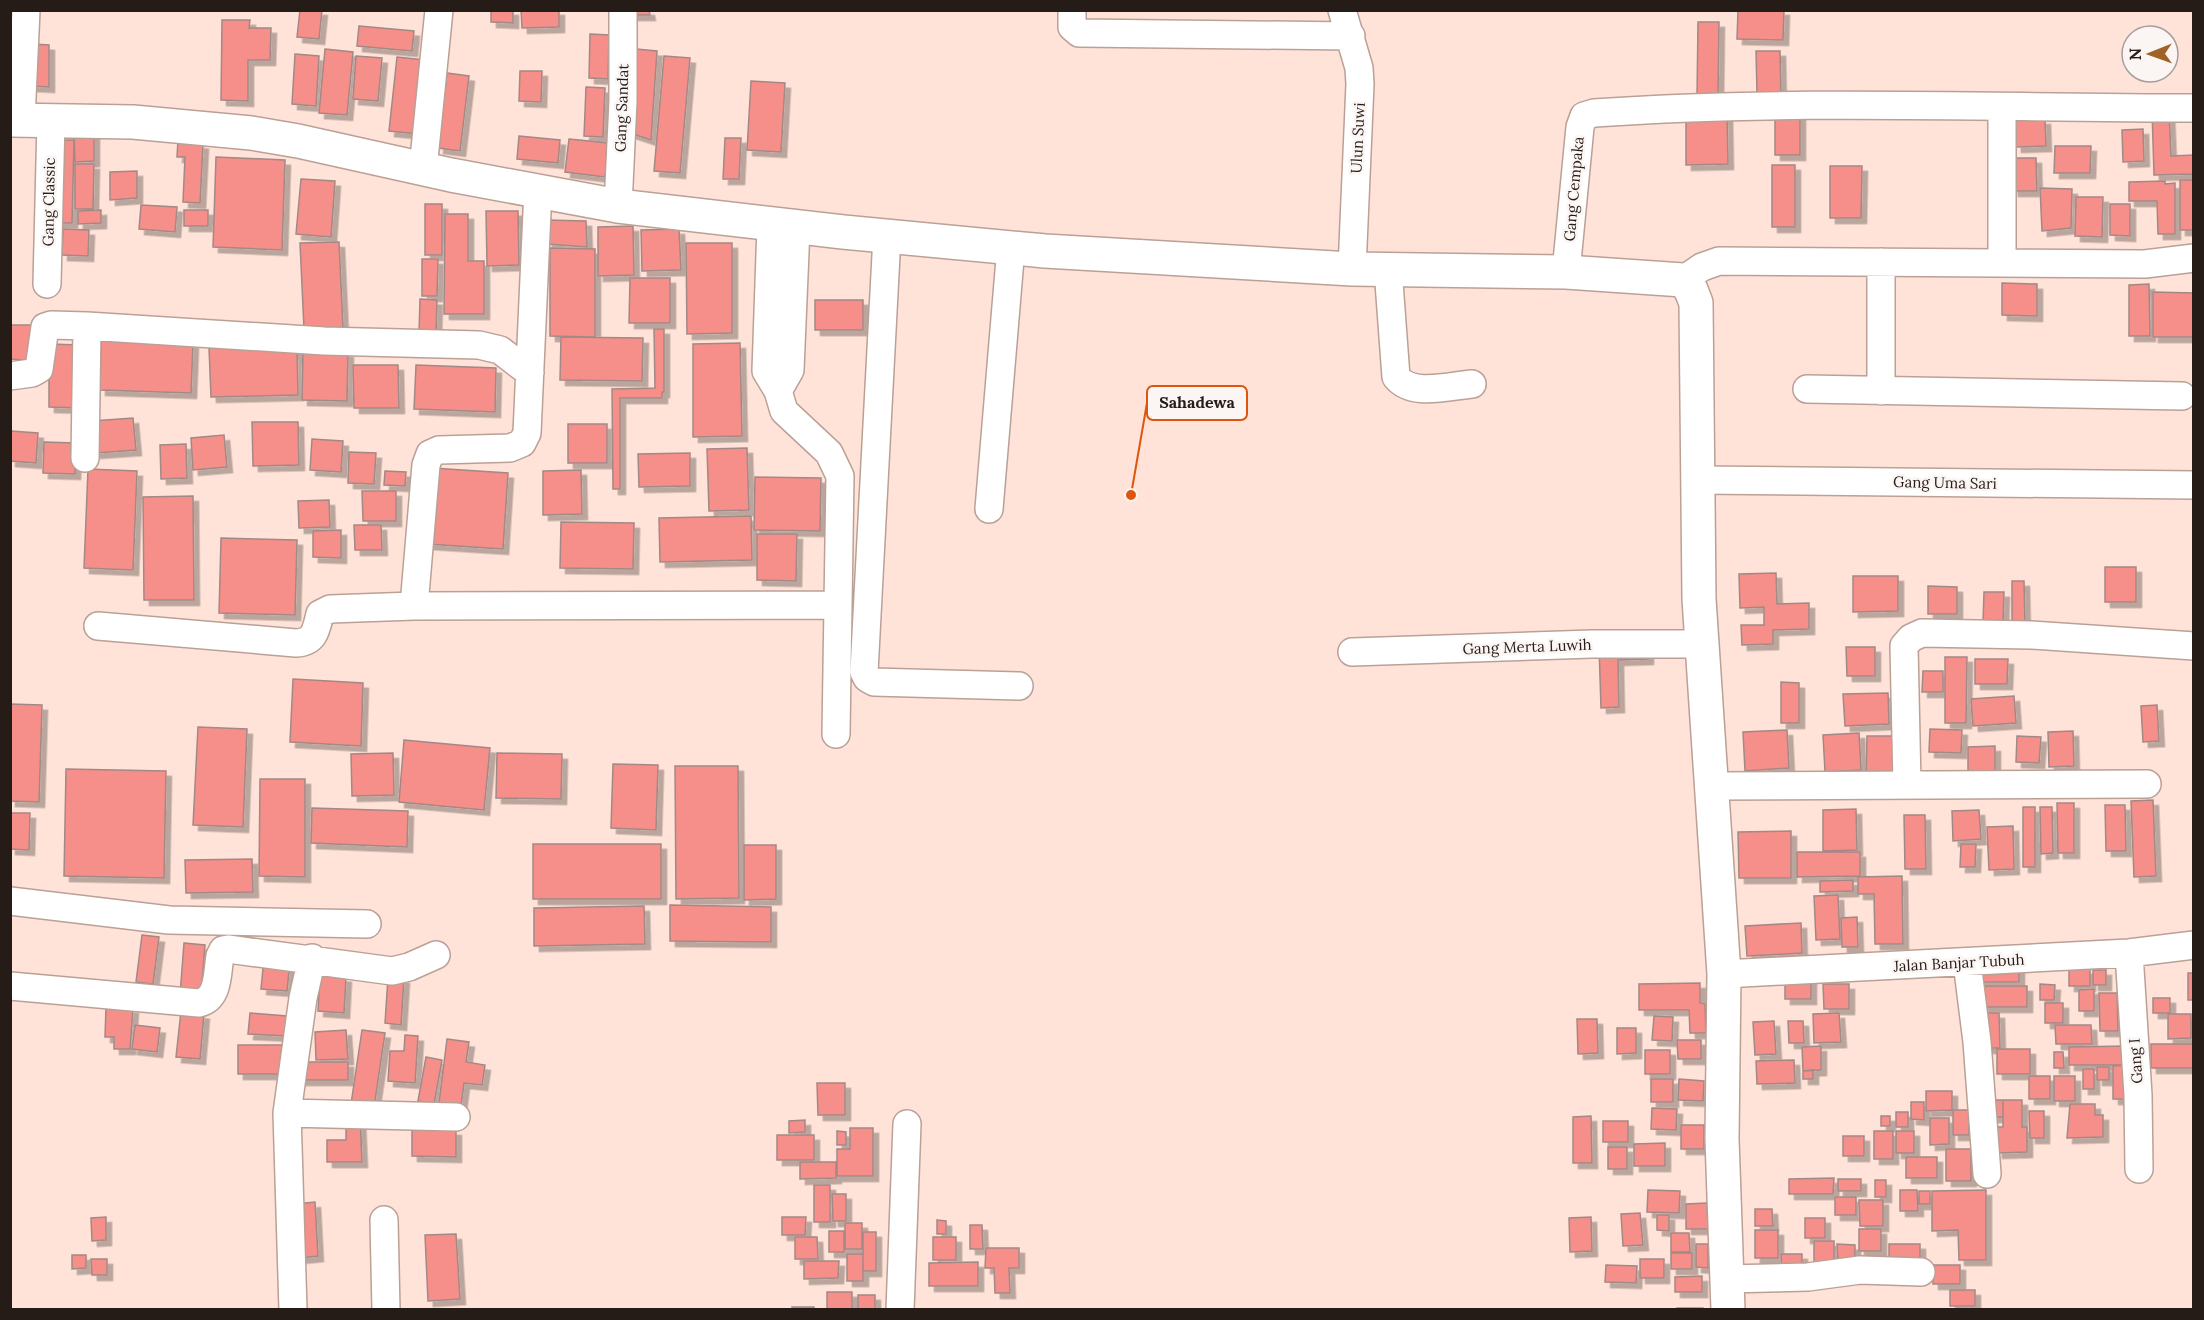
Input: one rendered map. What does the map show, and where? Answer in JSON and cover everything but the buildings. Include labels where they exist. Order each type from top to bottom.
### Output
[{"type":"street","name":"Gang Classic","points":[[26,10],[28,120],[47,284]]},
{"type":"street","points":[[423,169],[439,10]]},
{"type":"street","name":"Gang Sandat","points":[[618,206],[623,101],[623,10]]},
{"type":"street","points":[[1072,10],[1072,27],[1079,33],[1351,36]]},
{"type":"street","name":"Ulun Suwi","points":[[1342,10],[1351,36],[1360,84],[1352,269]]},
{"type":"street","name":"Gang Cempaka","points":[[1566,272],[1581,120],[1594,113],[1701,105],[2002,107]]},
{"type":"street","points":[[2002,263],[2002,107],[2193,108]]},
{"type":"street","points":[[28,120],[134,122],[250,133],[618,206],[783,226],[1011,247],[1352,269],[1566,272],[1683,280],[1702,267],[1719,261],[2145,264],[2193,258]]},
{"type":"street","points":[[414,606],[426,465],[430,454],[439,450],[510,448],[522,443],[527,433],[538,190]]},
{"type":"street","points":[[783,226],[766,371],[778,390],[790,419],[829,453],[840,476],[836,605],[836,734]]},
{"type":"street","points":[[887,237],[864,672],[867,678],[874,682],[1019,686]]},
{"type":"street","points":[[989,509],[1011,247]]},
{"type":"street","points":[[1881,262],[1881,391]]},
{"type":"street","points":[[1388,270],[1395,377],[1402,386],[1417,389],[1472,384]]},
{"type":"street","points":[[1683,280],[1691,290],[1696,303],[1697,480],[1702,644],[1724,974],[1722,1140],[1727,1294],[1808,1277],[1860,1270],[1921,1272]]},
{"type":"street","points":[[10,376],[35,373],[39,369],[45,327],[51,325],[324,341],[479,345],[500,350],[530,373]]},
{"type":"street","points":[[85,458],[87,326]]},
{"type":"street","points":[[1807,389],[2182,396]]},
{"type":"street","name":"Gang Uma Sari","points":[[1697,480],[2193,485]]},
{"type":"street","points":[[98,626],[305,643],[314,636],[320,614],[326,610],[414,606],[836,605]]},
{"type":"street","points":[[1907,784],[1904,646],[1911,638],[1922,633],[2031,635],[2193,646]]},
{"type":"street","name":"Gang Merta Luwih","points":[[1352,652],[1592,644],[1702,644]]},
{"type":"street","points":[[1711,786],[2147,784]]},
{"type":"street","points":[[10,901],[170,920],[367,924]]},
{"type":"street","name":"Jalan Banjar Tubuh","points":[[1724,974],[2129,953],[2193,945]]},
{"type":"street","points":[[10,986],[199,1003],[207,1002],[213,995],[223,950],[312,958],[392,971],[409,967],[436,955]]},
{"type":"street","name":"Gang I","points":[[2129,953],[2138,1095],[2139,1169]]},
{"type":"street","points":[[293,1310],[287,1113],[303,998],[312,958]]},
{"type":"street","points":[[1967,962],[1977,1042],[1987,1174]]},
{"type":"street","points":[[287,1113],[456,1117]]},
{"type":"street","points":[[900,1310],[907,1124]]},
{"type":"street","points":[[384,1220],[386,1310]]},
{"type":"place","name":"Sahadewa","points":[[1131,495]]}]
